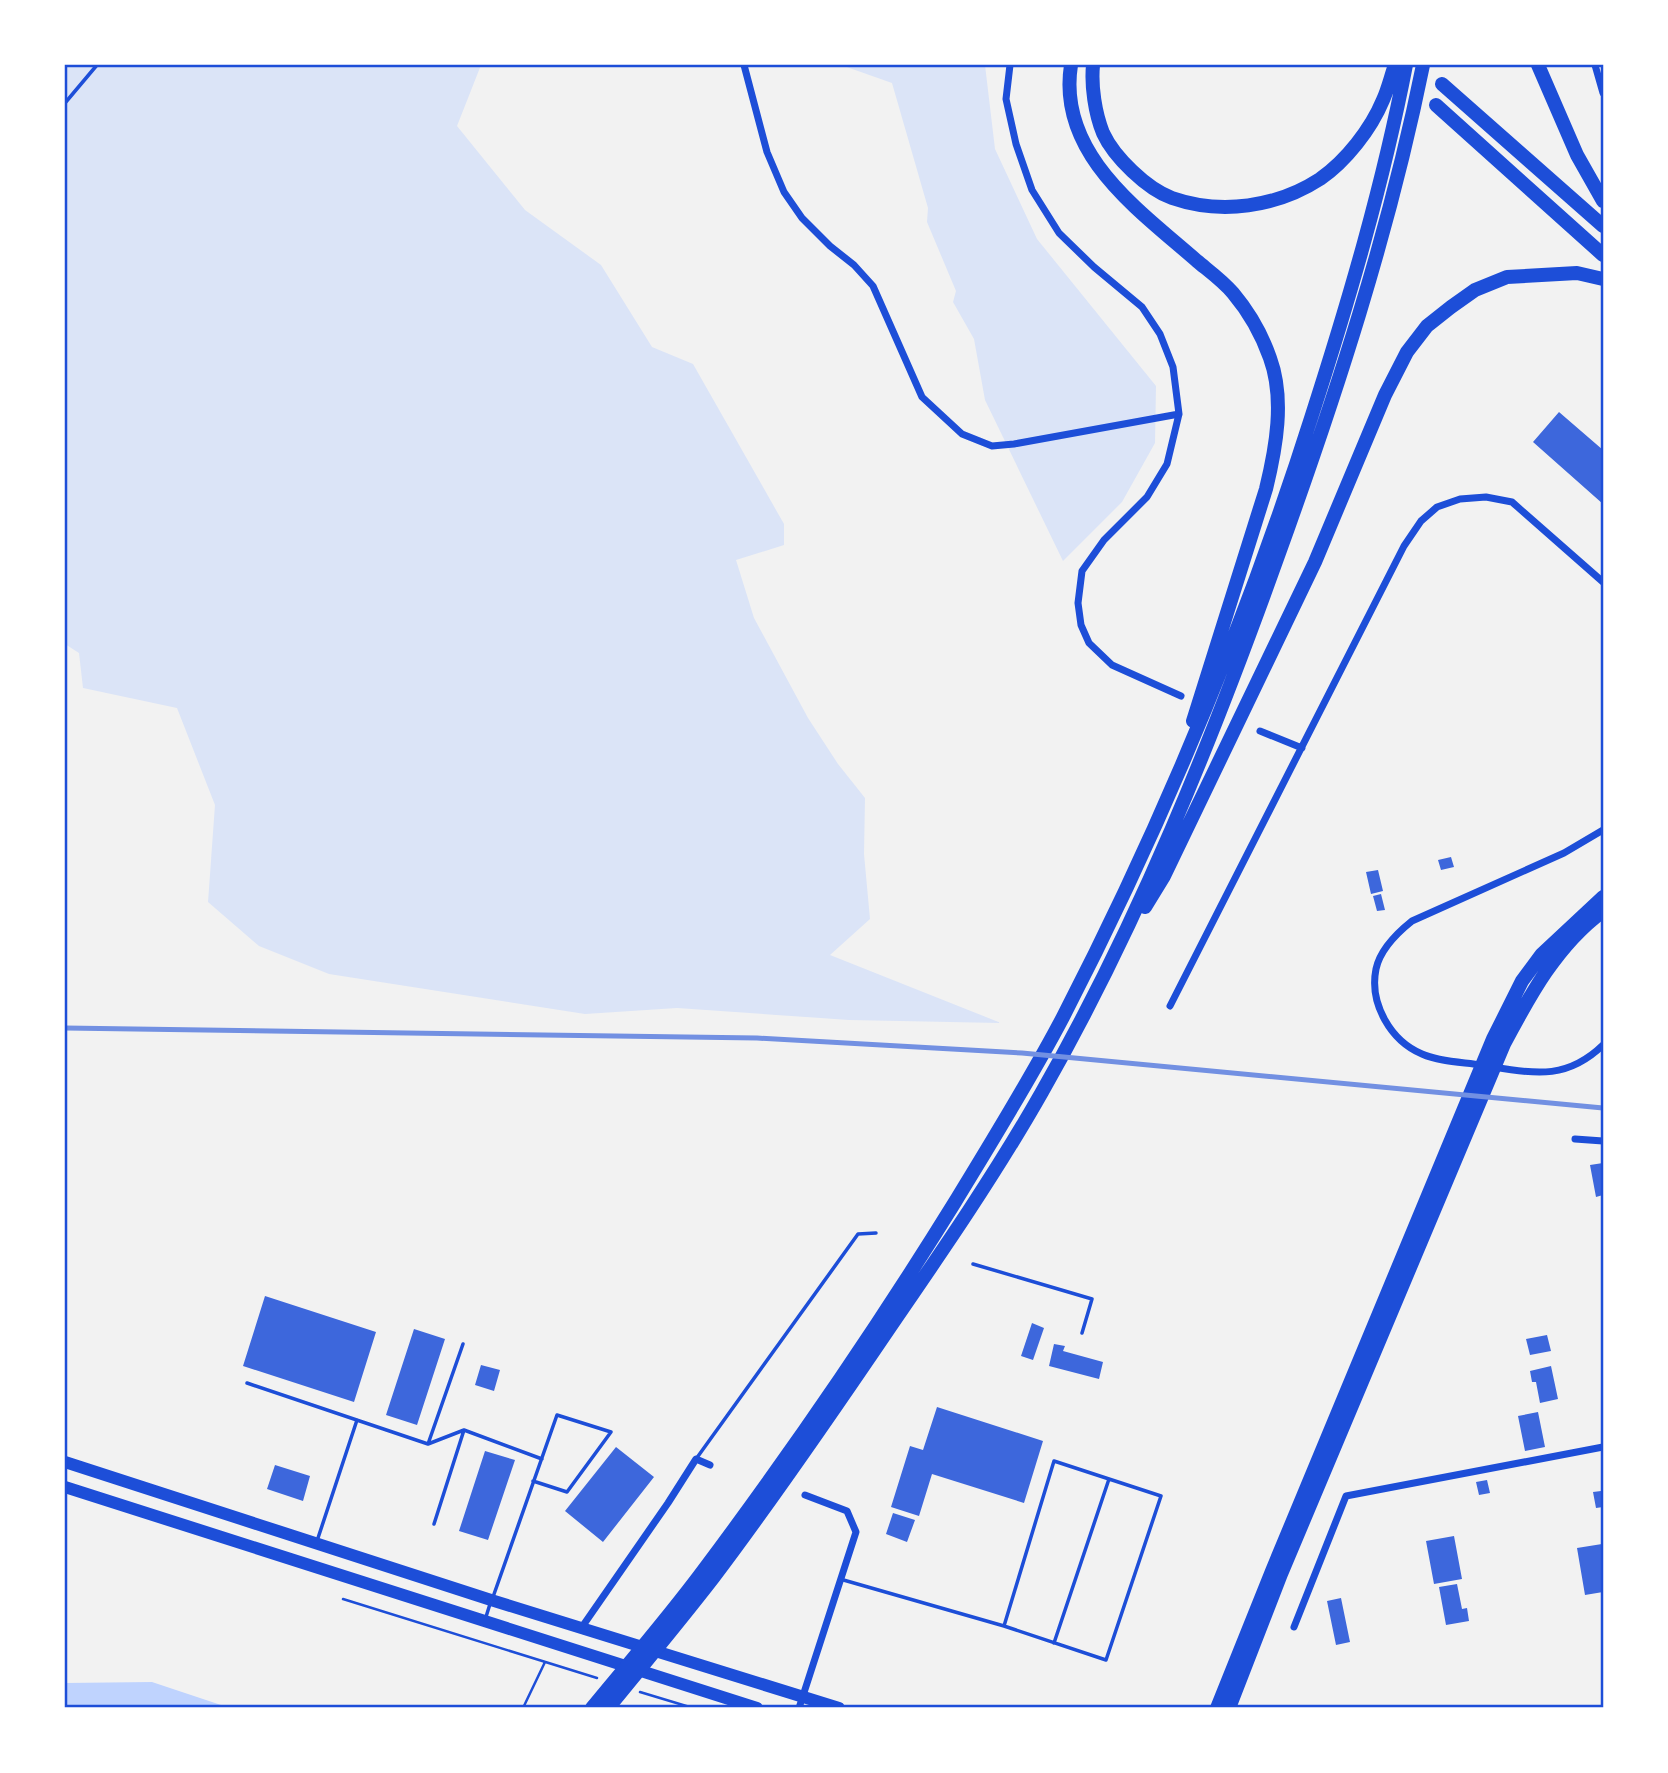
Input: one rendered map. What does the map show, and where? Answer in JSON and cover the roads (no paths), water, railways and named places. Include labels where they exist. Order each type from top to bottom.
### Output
[{"type":"highway","points":[[1070,65],[1071,105],[1082,140],[1099,170],[1127,202],[1232,291],[1256,325],[1271,359],[1277,390],[1275,451],[1266,489],[1165,808]]},
{"type":"highway","points":[[1093,65],[1094,100],[1103,133],[1121,159],[1144,181],[1170,197],[1228,207],[1261,205],[1320,179],[1342,160],[1364,132],[1383,101],[1395,65]]},
{"type":"highway","points":[[592,1708],[706,1577],[912,1271],[1022,1091],[1062,1018],[1165,808],[1218,682],[1298,457],[1369,225],[1406,65]]},
{"type":"highway","points":[[1538,65],[1577,155],[1603,201]]},
{"type":"highway","points":[[608,1708],[706,1577],[796,1464],[923,1279],[1041,1095],[1115,954],[1179,813],[1224,701],[1312,463],[1353,341],[1384,231],[1421,71]]},
{"type":"highway","points":[[1443,84],[1603,226]]},
{"type":"highway","points":[[1436,105],[1603,255]]},
{"type":"highway","points":[[1115,954],[1170,864],[1315,562],[1385,396],[1407,352],[1427,326],[1451,307],[1475,290],[1507,277],[1577,273],[1603,279]]},
{"type":"highway","points":[[1217,1708],[1272,1571],[1499,1042],[1522,981],[1542,954],[1603,897]]},
{"type":"highway","points":[[1499,1042],[1552,963],[1603,911]]},
{"type":"highway","points":[[1228,1708],[1471,1108]]},
{"type":"highway","points":[[65,1462],[582,1627],[800,1703],[839,1708]]},
{"type":"highway","points":[[65,1487],[757,1708]]},
{"type":"street","points":[[744,65],[767,152],[784,192],[802,218],[873,286],[922,397],[962,434],[992,446],[1014,444],[1179,414]]},
{"type":"street","points":[[1010,65],[1006,99],[1016,144],[1031,190],[1059,233],[1142,307],[1154,325],[1173,368],[1179,414],[1167,464],[1147,497],[1104,540],[1082,571],[1078,603],[1081,625],[1089,643],[1112,665],[1181,696]]},
{"type":"street","points":[[1595,65],[1603,93]]},
{"type":"street","points":[[1170,1006],[1404,546],[1421,521],[1437,507],[1460,499],[1486,497],[1512,502],[1603,582]]},
{"type":"street","points":[[1260,731],[1302,748]]},
{"type":"street","points":[[1603,830],[1564,853],[1412,921],[1398,933],[1382,956],[1377,969],[1376,995],[1384,1019],[1394,1035],[1406,1046],[1425,1056],[1546,1074],[1572,1067],[1590,1058],[1603,1045]]},
{"type":"street","points":[[1575,1139],[1603,1141]]},
{"type":"street","points":[[1294,1627],[1346,1496],[1603,1447]]},
{"type":"street","points":[[582,1627],[696,1459],[710,1465]]},
{"type":"street","points":[[800,1703],[856,1532],[847,1511],[806,1494]]},
{"type":"lane","points":[[65,103],[97,65]]},
{"type":"lane","points":[[696,1459],[858,1234],[876,1233]]},
{"type":"lane","points":[[973,1264],[1092,1299],[1082,1333]]},
{"type":"lane","points":[[428,1444],[463,1344]]},
{"type":"lane","points":[[247,1383],[428,1444],[464,1430],[542,1459]]},
{"type":"lane","points":[[484,1622],[491,1600],[533,1481],[542,1459],[557,1415],[611,1432],[568,1492],[533,1481]]},
{"type":"lane","points":[[317,1543],[357,1420]]},
{"type":"lane","points":[[434,1524],[464,1430]]},
{"type":"lane","points":[[840,1579],[1004,1626],[1106,1660],[1161,1496],[1054,1461],[1004,1626]]},
{"type":"lane","points":[[1055,1643],[1109,1479]]},
{"type":"water","points":[[152,1682],[230,1708],[65,1708],[65,1683]]},
{"type":"railway","points":[[65,1028],[757,1038],[1022,1053],[1603,1108]]}]
